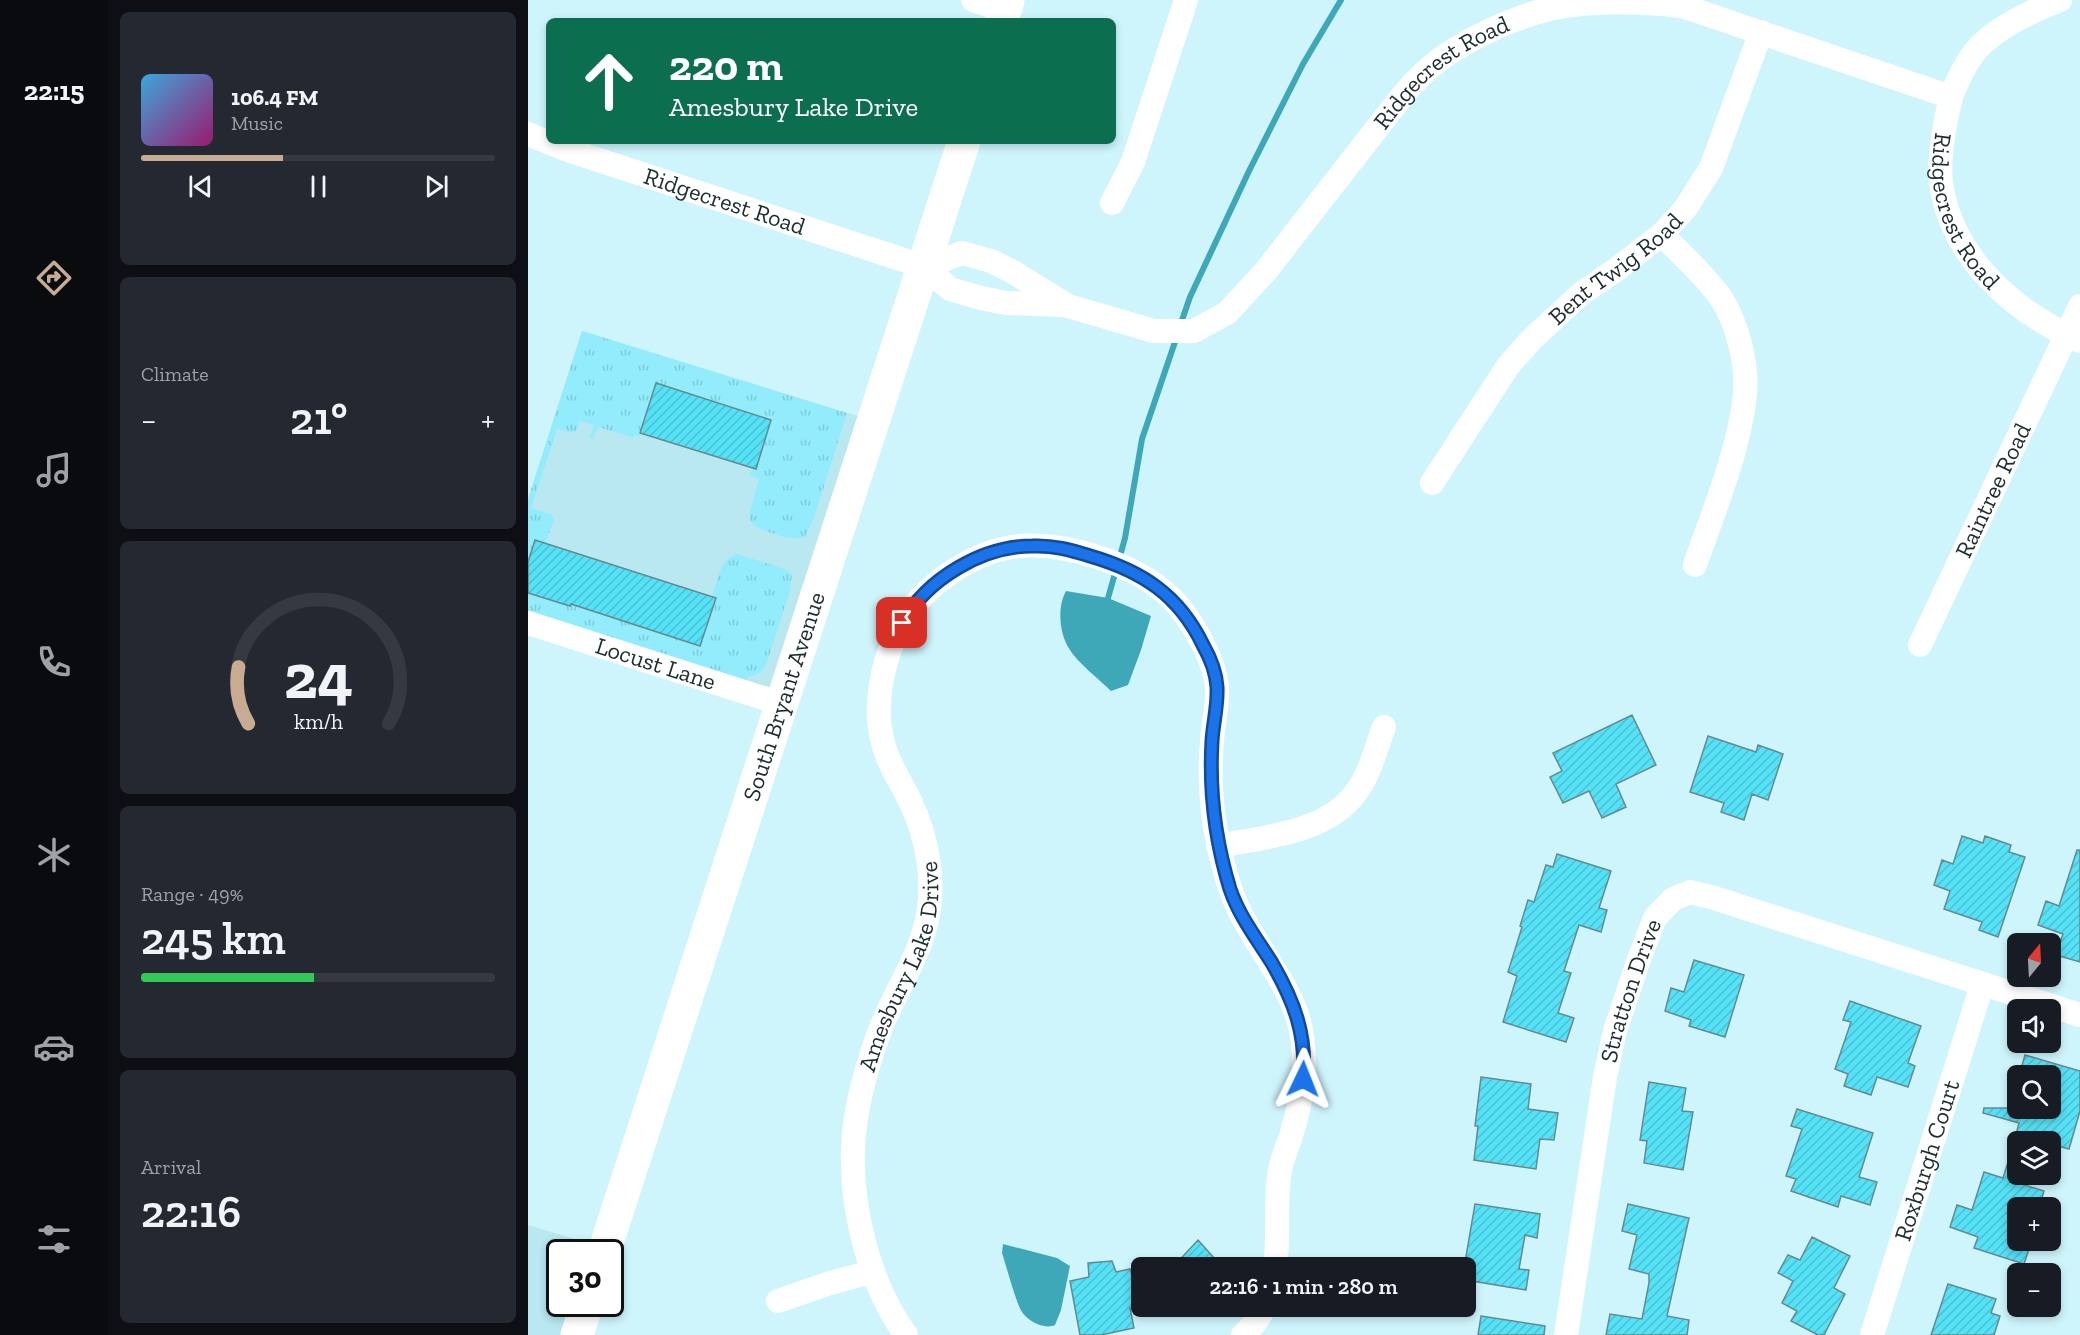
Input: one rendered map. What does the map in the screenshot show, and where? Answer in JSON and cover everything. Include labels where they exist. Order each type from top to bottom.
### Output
[{"type":"street","points":[[973,0],[1005,11]]},
{"type":"street","points":[[1112,203],[1133,162],[1185,0]]},
{"type":"street","points":[[1951,97],[1960,75],[1980,45],[2008,24],[2056,1]]},
{"type":"street","name":"Ridgecrest Road","points":[[554,144],[925,267],[950,288],[981,298],[1006,303],[1068,306],[1154,332],[1194,331],[1227,313],[1265,273],[1409,88],[1434,64],[1481,35],[1549,8],[1604,2],[1645,2],[1682,6],[1951,97],[1943,128],[1941,182],[1949,213],[1967,252],[1989,281],[2025,312],[2073,338]]},
{"type":"street","name":"Bent Twig Road","points":[[1432,483],[1508,366],[1532,339],[1582,293],[1626,263],[1662,234],[1685,209],[1711,168],[1761,32]]},
{"type":"street","name":"Ridgecrest Road","points":[[528,134],[546,141]]},
{"type":"street","name":"South Bryant Avenue","points":[[608,1239],[963,144]]},
{"type":"street","points":[[1662,234],[1721,298],[1740,343],[1744,368],[1746,392],[1742,421],[1695,565]]},
{"type":"street","name":"Ridgecrest Road","points":[[925,267],[962,253],[991,261],[1013,272],[1068,306]]},
{"type":"street","name":"Raintree Road","points":[[1920,645],[2073,338],[2080,306]]},
{"type":"street","name":"Amesbury Lake Drive","points":[[906,1335],[872,1272],[858,1211],[853,1152],[863,1084],[883,1023],[926,928],[931,890],[920,828],[912,806],[886,755],[881,736],[879,718],[882,677],[896,634],[908,612],[927,591],[944,577],[998,549],[1043,546],[1063,548],[1104,560],[1138,574],[1168,594],[1191,622],[1214,665],[1217,688],[1210,790],[1218,846],[1230,890],[1240,913],[1272,964],[1296,1012],[1305,1056],[1298,1109],[1281,1166],[1278,1186],[1277,1257]]},
{"type":"street","name":"Locust Lane","points":[[528,623],[782,704]]},
{"type":"street","points":[[1218,846],[1288,832],[1316,823],[1337,812],[1358,790],[1384,727]]},
{"type":"street","name":"Stratton Drive","points":[[1566,1335],[1605,1077],[1616,1031],[1654,918],[1673,899],[1690,892],[1711,897],[2080,1015]]},
{"type":"street","name":"Roxburgh Court","points":[[1872,1335],[1982,985]]},
{"type":"street","points":[[778,1301],[830,1283],[872,1272]]},
{"type":"street","points":[[577,1335],[583,1317]]},
{"type":"street","points":[[1243,1335],[1259,1317]]},
{"type":"shaded area","points":[[582,331],[874,421],[782,704],[528,623],[528,499]]},
{"type":"shaded area","points":[[1066,591],[1108,598],[1151,616],[1128,685],[1111,691],[1073,655],[1063,636],[1060,620],[1061,605]]},
{"type":"shaded area","points":[[528,1225],[575,1239],[546,1239],[546,1317],[583,1317],[577,1335],[528,1335]]},
{"type":"shaded area","points":[[1003,1244],[1057,1258],[1070,1266],[1061,1310],[1055,1325],[1037,1324],[1022,1312],[1002,1253]]},
{"type":"green space","points":[[582,331],[847,413],[814,518],[805,537],[792,538],[776,535],[750,521],[750,511],[759,479],[750,475],[753,468],[756,469],[771,420],[717,403],[700,451],[656,383],[639,436],[635,435],[634,438],[598,427],[592,439],[590,437],[594,425],[580,421],[575,433],[557,429],[531,508],[550,514],[554,519],[545,544],[535,541],[528,562],[528,499]]},
{"type":"green space","points":[[737,554],[784,569],[792,574],[790,591],[767,662],[764,668],[754,676],[747,677],[747,682],[528,612],[528,593],[586,557],[577,606],[700,646],[716,599],[712,597],[720,572],[727,560]]},
{"type":"building","points":[[656,383],[771,420],[756,469],[640,433]]},
{"type":"building","points":[[535,540],[716,598],[700,646],[571,604],[570,606],[528,593],[528,562]]},
{"type":"building","points":[[1632,715],[1656,765],[1616,784],[1626,807],[1602,818],[1589,791],[1563,803],[1550,777],[1562,771],[1553,753]]},
{"type":"building","points":[[1708,736],[1756,752],[1758,745],[1783,754],[1768,800],[1752,794],[1744,820],[1721,812],[1724,803],[1690,792]]},
{"type":"building","points":[[1962,836],[1983,843],[1985,836],[2011,845],[2009,852],[2025,857],[1998,937],[1979,930],[1982,922],[1944,909],[1950,891],[1934,885],[1942,860],[1953,864]]},
{"type":"building","points":[[2077,850],[2080,850],[2080,962],[2061,956],[2063,934],[2038,925],[2046,901],[2059,906]]},
{"type":"building","points":[[1557,854],[1611,871],[1599,908],[1607,910],[1601,932],[1579,925],[1564,971],[1571,973],[1558,1013],[1574,1018],[1566,1042],[1503,1022],[1517,976],[1508,972],[1528,900],[1534,902],[1546,865],[1553,867]]},
{"type":"building","points":[[1694,960],[1744,975],[1725,1037],[1689,1026],[1691,1020],[1665,1011],[1671,988],[1684,992]]},
{"type":"building","points":[[1850,1001],[1921,1026],[1908,1063],[1915,1066],[1908,1087],[1877,1077],[1871,1095],[1844,1086],[1848,1074],[1835,1069],[1851,1022],[1843,1020]]},
{"type":"building","points":[[2025,1055],[2059,1065],[2022,1065]]},
{"type":"building","points":[[2061,1065],[2080,1071],[2080,1111],[2069,1149],[2061,1147],[2061,1131],[2017,1131],[2019,1123],[1983,1113],[1984,1108],[2007,1108],[2007,1119],[2061,1119]]},
{"type":"building","points":[[1481,1077],[1531,1084],[1528,1109],[1558,1113],[1554,1140],[1540,1139],[1536,1169],[1474,1160],[1478,1126],[1475,1126]]},
{"type":"building","points":[[1649,1082],[1686,1088],[1682,1111],[1693,1112],[1683,1170],[1644,1163],[1647,1141],[1640,1140]]},
{"type":"building","points":[[1797,1109],[1873,1133],[1859,1177],[1877,1182],[1870,1205],[1841,1196],[1838,1207],[1791,1191],[1796,1179],[1786,1176],[1802,1129],[1791,1126]]},
{"type":"building","points":[[2007,1165],[2007,1185],[2024,1185],[2044,1191],[2042,1197],[2007,1197],[2007,1251],[2028,1251],[2024,1263],[1974,1248],[1978,1237],[1950,1227],[1957,1205],[1972,1210],[1984,1172],[2003,1178]]},
{"type":"building","points":[[1475,1204],[1540,1214],[1537,1238],[1525,1235],[1519,1269],[1529,1270],[1526,1290],[1476,1282],[1476,1257],[1466,1257]]},
{"type":"building","points":[[1628,1204],[1689,1218],[1667,1316],[1689,1320],[1687,1335],[1606,1335],[1610,1314],[1642,1319],[1649,1283],[1649,1274],[1629,1269],[1637,1235],[1622,1231]]},
{"type":"building","points":[[1812,1237],[1850,1256],[1834,1288],[1845,1294],[1824,1335],[1818,1335],[1791,1321],[1797,1311],[1782,1303],[1793,1281],[1778,1273],[1788,1255],[1800,1260]]},
{"type":"building","points":[[1198,1240],[1213,1257],[1182,1257]]},
{"type":"building","points":[[1112,1261],[1116,1272],[1130,1269],[1130,1308],[1134,1328],[1101,1335],[1080,1335],[1070,1281],[1089,1277],[1088,1263]]},
{"type":"building","points":[[1948,1284],[1996,1299],[1991,1313],[2000,1316],[1994,1335],[1931,1335]]},
{"type":"building","points":[[1481,1316],[1545,1326],[1544,1335],[1478,1335]]},
{"type":"waterway","points":[[1180,326],[1190,297],[1249,171],[1303,64],[1341,0]]},
{"type":"waterway","points":[[1119,560],[1142,439],[1177,336]]},
{"type":"waterway","points":[[1108,598],[1116,570]]},
{"type":"route","points":[[902,623],[908,612],[927,591],[944,577],[998,549],[1021,546],[1063,548],[1104,560],[1138,574],[1168,594],[1191,622],[1214,665],[1217,704],[1212,740],[1210,790],[1218,846],[1230,890],[1240,913],[1272,964],[1296,1012],[1305,1056],[1303,1079]]}]
